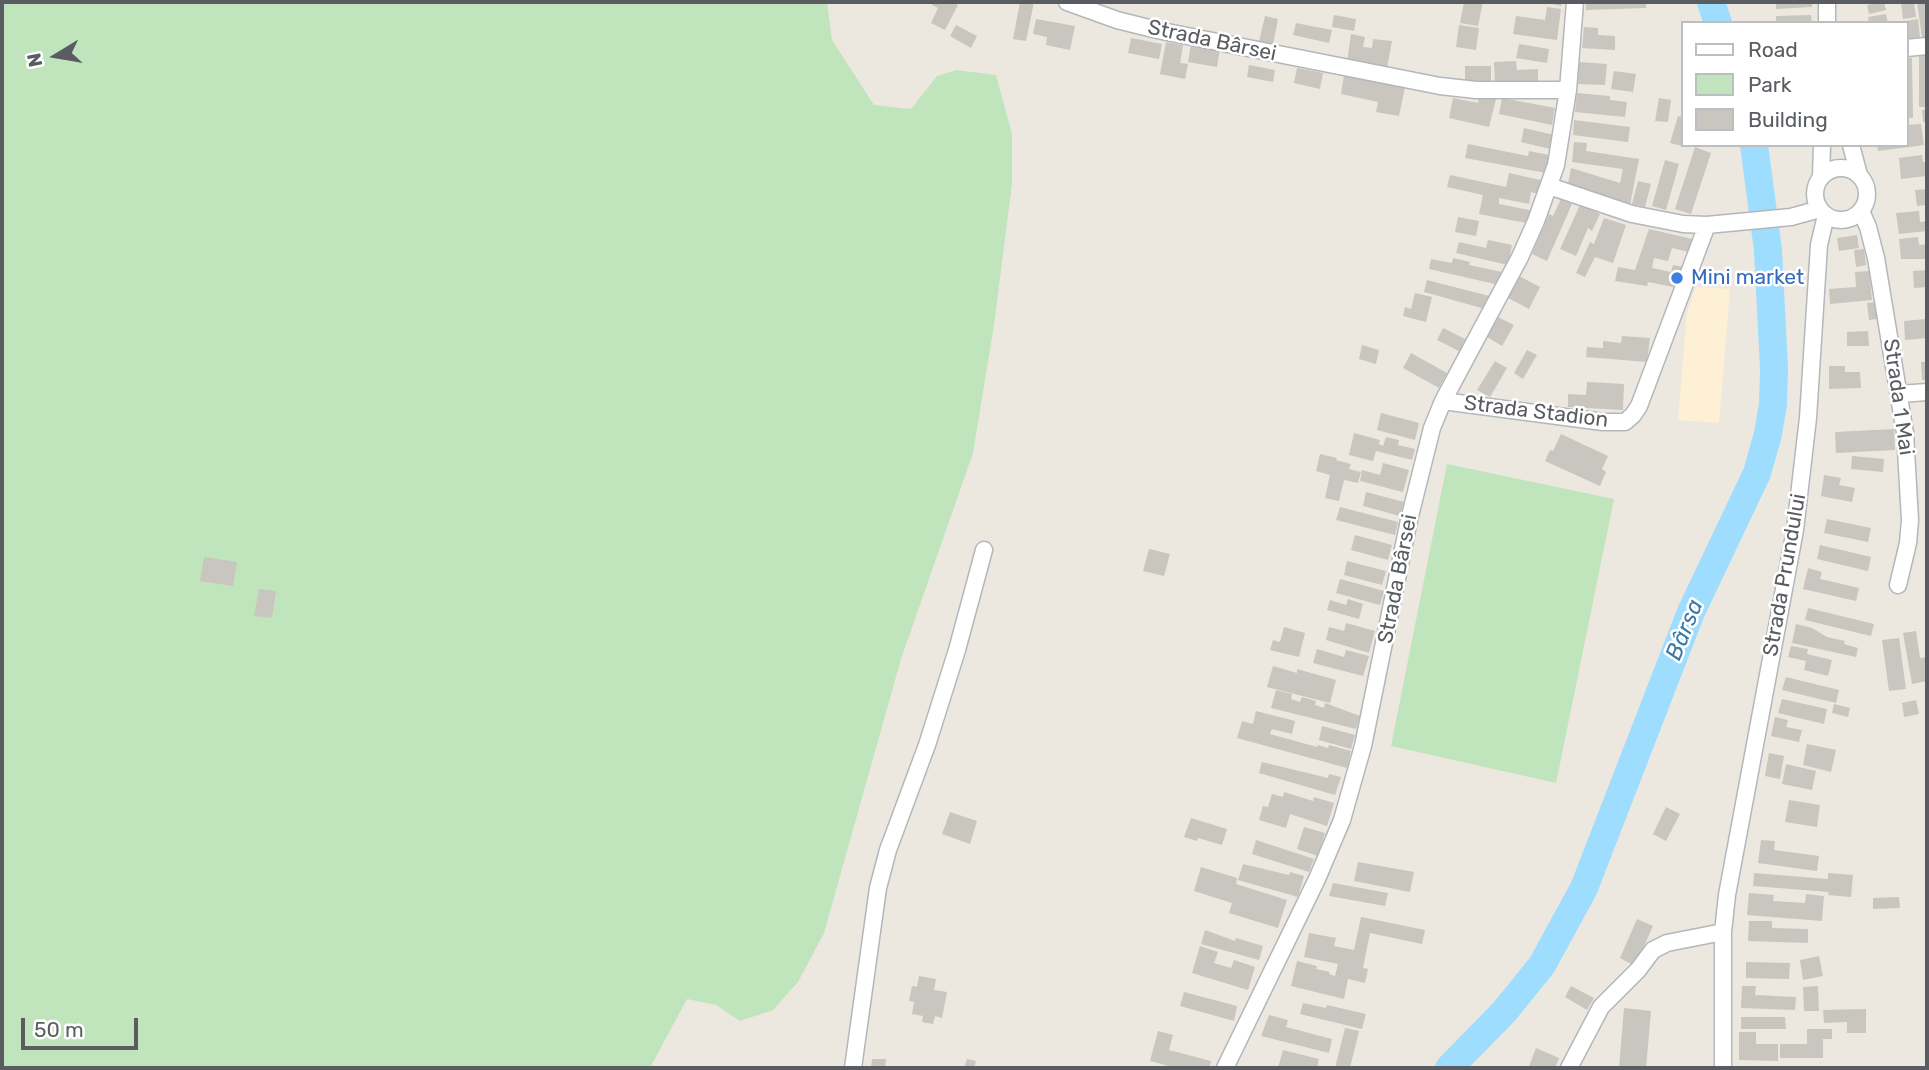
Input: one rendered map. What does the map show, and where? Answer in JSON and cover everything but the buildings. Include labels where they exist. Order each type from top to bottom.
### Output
[{"type":"street","name":"Strada Bârsei","points":[[1067,2],[1117,20],[1157,30],[1440,86],[1476,90],[1568,90]]},
{"type":"street","name":"Strada Bârsei","points":[[1224,1068],[1317,879],[1342,820],[1375,694],[1421,466],[1443,401],[1508,282],[1549,186],[1562,135],[1575,2]]},
{"type":"street","points":[[1827,2],[1827,21]]},
{"type":"street","points":[[1908,48],[1927,46]]},
{"type":"street","points":[[1822,147],[1821,177],[1815,193],[1823,212]]},
{"type":"street","points":[[1549,186],[1632,214],[1683,224],[1707,225],[1791,218],[1823,212],[1840,220],[1848,219],[1861,211],[1867,197],[1864,181],[1859,175],[1851,147]]},
{"type":"street","points":[[1821,177],[1835,168],[1844,168],[1859,175]]},
{"type":"street","name":"Strada 1 Mai","points":[[1861,211],[1876,258],[1900,394],[1908,462],[1909,543],[1898,585]]},
{"type":"street","name":"Strada Prundului","points":[[1723,1068],[1723,932],[1743,799],[1798,504],[1808,418],[1818,245],[1823,212]]},
{"type":"street","name":"Strada Stadion","points":[[1443,401],[1603,422],[1625,422],[1639,406],[1707,225]]},
{"type":"street","points":[[1900,394],[1927,392]]},
{"type":"street","points":[[853,1068],[878,888],[888,850],[927,745],[957,650],[984,550]]},
{"type":"street","points":[[1569,1068],[1601,1007],[1638,970],[1653,950],[1667,943],[1723,932]]},
{"type":"shaded area","points":[[1696,287],[1730,289],[1719,423],[1678,420],[1687,312]]},
{"type":"green space","points":[[2,2],[827,2],[832,40],[874,105],[911,109],[937,76],[956,70],[996,75],[1012,134],[1012,184],[994,325],[973,453],[901,659],[824,933],[798,982],[773,1010],[740,1021],[716,1005],[687,999],[650,1068],[2,1068]]},
{"type":"green space","points":[[1447,464],[1614,499],[1556,783],[1391,746]]},
{"type":"waterway","name":"Bârsa","points":[[1711,2],[1717,21]]},
{"type":"waterway","name":"Bârsa","points":[[1449,1068],[1504,1012],[1542,965],[1584,888],[1691,612],[1757,473],[1773,404],[1774,369],[1768,250],[1754,147]]},
{"type":"place","name":"Mini market","points":[[1677,278]]}]
